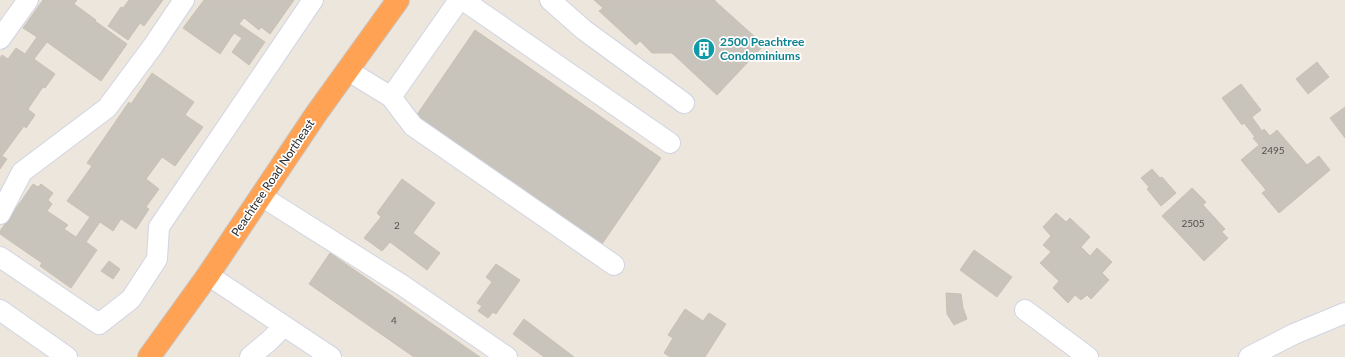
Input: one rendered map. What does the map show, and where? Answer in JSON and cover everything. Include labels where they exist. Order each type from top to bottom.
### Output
[{"type":"highway","name":"Peachtree Road Northeast","points":[[149,357],[208,275],[316,114],[398,0]]},
{"type":"street","points":[[0,39],[28,0]]},
{"type":"street","points":[[0,214],[22,172],[107,108],[153,46],[184,0]]},
{"type":"street","points":[[0,257],[99,324],[131,299],[157,259],[159,226],[313,0]]},
{"type":"street","points":[[391,97],[458,0]]},
{"type":"street","points":[[463,0],[670,144]]},
{"type":"street","points":[[550,0],[584,30],[684,103]]},
{"type":"street","points":[[347,70],[391,97],[413,126],[614,265]]},
{"type":"street","points":[[261,196],[402,285],[507,357]]},
{"type":"street","points":[[208,275],[331,357]]},
{"type":"street","points":[[0,310],[66,357]]},
{"type":"street","points":[[1025,310],[1088,357]]},
{"type":"street","points":[[1249,357],[1294,334],[1345,313]]},
{"type":"street","points":[[250,357],[284,326]]},
{"type":"building","points":[[43,0],[77,0],[74,4],[127,44],[101,81],[47,42],[34,59],[55,74],[45,88],[43,87],[28,109],[35,115],[26,128],[24,126],[2,156],[7,159],[0,169],[0,58],[2,55],[8,59],[16,48],[25,54],[37,37],[23,28]]},
{"type":"building","points":[[129,0],[163,0],[144,26],[140,23],[128,40],[108,26],[121,7],[123,8]]},
{"type":"building","points":[[204,0],[294,0],[270,34],[261,27],[259,30],[244,18],[239,24],[265,42],[249,65],[232,52],[242,38],[234,33],[220,54],[183,28]]},
{"type":"building","name":"2500 Peachtree Condominiums","points":[[594,0],[715,0],[764,45],[717,95],[672,53],[652,53],[640,41],[636,45],[599,11],[603,8]]},
{"type":"building","points":[[475,30],[661,158],[600,247],[414,119]]},
{"type":"building","points":[[1317,62],[1329,77],[1308,94],[1296,79]]},
{"type":"building","points":[[152,73],[194,102],[185,115],[203,127],[175,166],[162,157],[146,179],[159,189],[146,207],[149,209],[136,229],[121,219],[113,231],[100,222],[86,242],[97,250],[71,288],[40,266],[42,263],[0,234],[0,231],[33,184],[38,187],[41,184],[53,193],[48,200],[52,204],[47,211],[68,225],[64,229],[76,237],[90,217],[67,201],[92,166],[87,163],[129,102],[131,104]]},
{"type":"building","points":[[1241,84],[1261,110],[1252,117],[1262,131],[1264,129],[1270,136],[1277,130],[1307,165],[1319,156],[1330,170],[1279,213],[1262,193],[1266,190],[1241,160],[1259,145],[1253,138],[1255,137],[1244,123],[1242,125],[1222,98]]},
{"type":"building","points":[[1345,107],[1345,138],[1330,118]]},
{"type":"building","points":[[1152,169],[1160,178],[1162,177],[1176,193],[1161,206],[1147,189],[1149,187],[1141,178]]},
{"type":"building","points":[[402,179],[435,203],[413,233],[440,253],[427,270],[390,242],[382,251],[364,238],[381,217],[377,213]]},
{"type":"building","points":[[1192,188],[1206,202],[1203,205],[1225,229],[1222,232],[1228,238],[1204,261],[1162,216]]},
{"type":"building","points":[[1056,213],[1066,222],[1070,218],[1090,237],[1081,247],[1090,256],[1097,248],[1112,262],[1102,273],[1109,280],[1091,299],[1087,295],[1081,300],[1075,295],[1068,303],[1053,288],[1059,281],[1040,263],[1051,252],[1043,245],[1051,236],[1043,227]]},
{"type":"building","points":[[974,250],[1012,277],[997,297],[960,270]]},
{"type":"building","points":[[330,253],[480,357],[414,357],[309,284]]},
{"type":"building","points":[[109,261],[120,269],[113,279],[101,271]]},
{"type":"building","points":[[496,264],[520,280],[496,314],[493,312],[488,318],[478,311],[482,306],[477,303],[492,282],[486,277]]},
{"type":"building","points":[[946,293],[961,294],[963,308],[967,319],[954,325],[947,314]]},
{"type":"building","points":[[685,309],[703,321],[709,313],[726,324],[705,357],[670,357],[664,353],[673,338],[668,335]]},
{"type":"building","points":[[524,319],[574,357],[544,357],[513,334]]},
{"type":"place","name":"2500 Peachtree Condominiums","points":[[704,49]]}]
